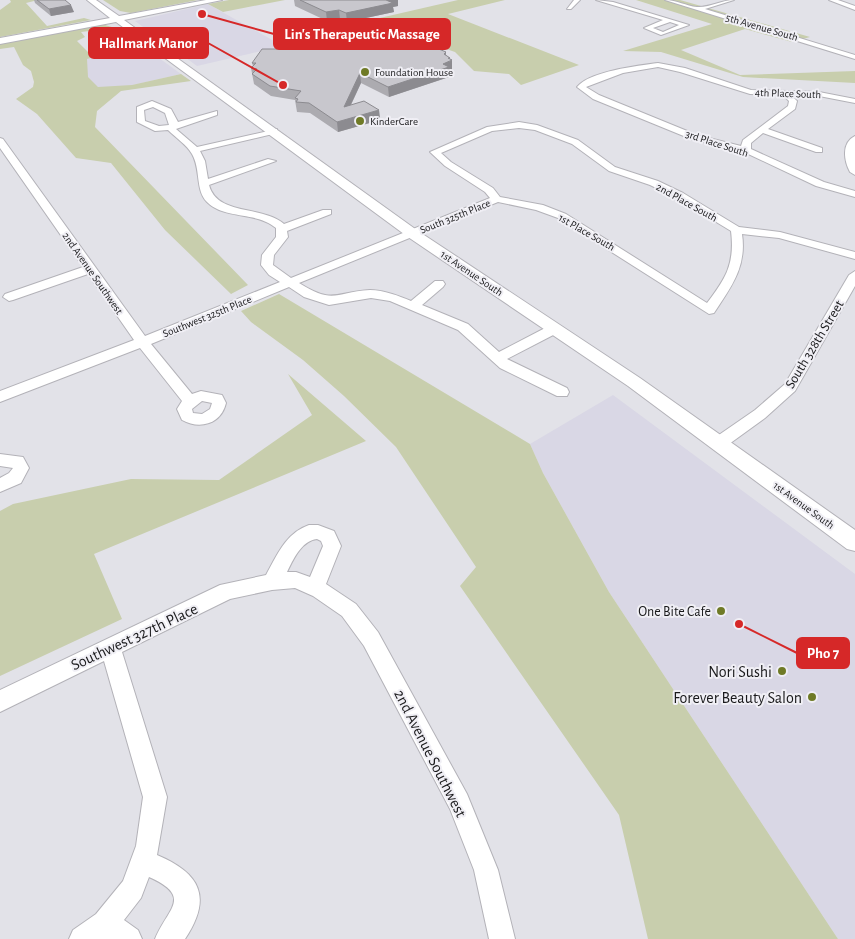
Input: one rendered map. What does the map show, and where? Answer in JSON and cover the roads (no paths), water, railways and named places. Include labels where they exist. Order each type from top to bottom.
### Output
[{"type":"main road","name":"1st Avenue South","points":[[91,0],[414,234],[554,328],[855,542]]},
{"type":"main road","points":[[0,41],[218,0]]},
{"type":"street","points":[[569,8],[577,0]]},
{"type":"street","points":[[599,0],[670,20]]},
{"type":"street","points":[[611,3],[622,0]]},
{"type":"street","name":"5th Avenue South","points":[[668,0],[855,57]]},
{"type":"street","points":[[699,9],[730,0]]},
{"type":"street","points":[[832,0],[855,8]]},
{"type":"street","name":"4th Place South","points":[[581,87],[585,83],[648,65],[664,66],[745,91],[819,94],[855,101]]},
{"type":"street","name":"3rd Place South","points":[[581,87],[596,97],[694,137],[723,146],[746,150],[820,184],[855,194]]},
{"type":"street","points":[[746,150],[746,142],[792,107],[793,101],[784,92]]},
{"type":"street","points":[[214,114],[172,128],[194,150],[200,161],[208,195],[214,202],[264,216],[274,221],[282,229],[282,237],[268,255],[266,263],[271,270],[323,300],[336,300],[374,294],[389,296],[413,306],[465,329],[497,359],[562,392]]},
{"type":"street","name":"2nd Place South","points":[[497,199],[490,190],[448,164],[435,152],[490,130],[513,125],[526,126],[565,137],[605,165],[654,183],[679,195],[736,230],[780,235],[855,256]]},
{"type":"street","points":[[762,130],[819,150]]},
{"type":"street","points":[[194,150],[274,131]]},
{"type":"street","points":[[855,139],[851,145],[849,158],[855,172]]},
{"type":"street","name":"2nd Avenue Southwest","points":[[0,141],[142,342],[190,401]]},
{"type":"street","points":[[205,183],[271,161]]},
{"type":"street","name":"1st Place South","points":[[497,199],[539,207],[562,216],[661,277],[710,310],[736,272],[740,250],[736,230]]},
{"type":"street","name":"South 325th Place","points":[[414,234],[497,199]]},
{"type":"street","points":[[282,229],[327,212]]},
{"type":"street","name":"Southwest 325th Place","points":[[0,397],[414,234]]},
{"type":"street","points":[[1,308],[8,302],[5,295],[89,269]]},
{"type":"street","name":"South 328th Street","points":[[719,444],[766,410],[790,387],[855,275]]},
{"type":"street","points":[[413,306],[440,284]]},
{"type":"street","points":[[497,359],[554,328]]},
{"type":"street","points":[[0,460],[17,461],[20,468],[15,478],[0,486]]},
{"type":"street","points":[[272,582],[298,538],[303,534],[316,531],[328,536],[332,546],[317,589]]},
{"type":"street","name":"Southwest 327th Place","points":[[0,701],[110,646],[227,592],[272,582],[296,580],[317,589]]},
{"type":"street","name":"2nd Avenue Southwest","points":[[317,589],[349,610],[372,640],[459,802],[486,870],[502,939]]},
{"type":"street","points":[[82,939],[105,923],[132,889],[148,846],[155,797],[110,646]]},
{"type":"street","points":[[142,861],[175,877],[182,883],[186,893],[184,918],[178,929],[168,939]]},
{"type":"street","points":[[105,923],[129,939]]},
{"type":"place","name":"Lin's Therapeutic Massage","points":[[202,14]]},
{"type":"place","name":"Foundation House","points":[[365,72]]},
{"type":"place","name":"Hallmark Manor","points":[[283,85]]},
{"type":"place","name":"KinderCare","points":[[360,121]]},
{"type":"place","name":"One Bite Cafe","points":[[721,611]]},
{"type":"place","name":"Pho 7","points":[[739,624]]},
{"type":"place","name":"Nori Sushi","points":[[782,671]]},
{"type":"place","name":"Forever Beauty Salon","points":[[812,697]]}]
